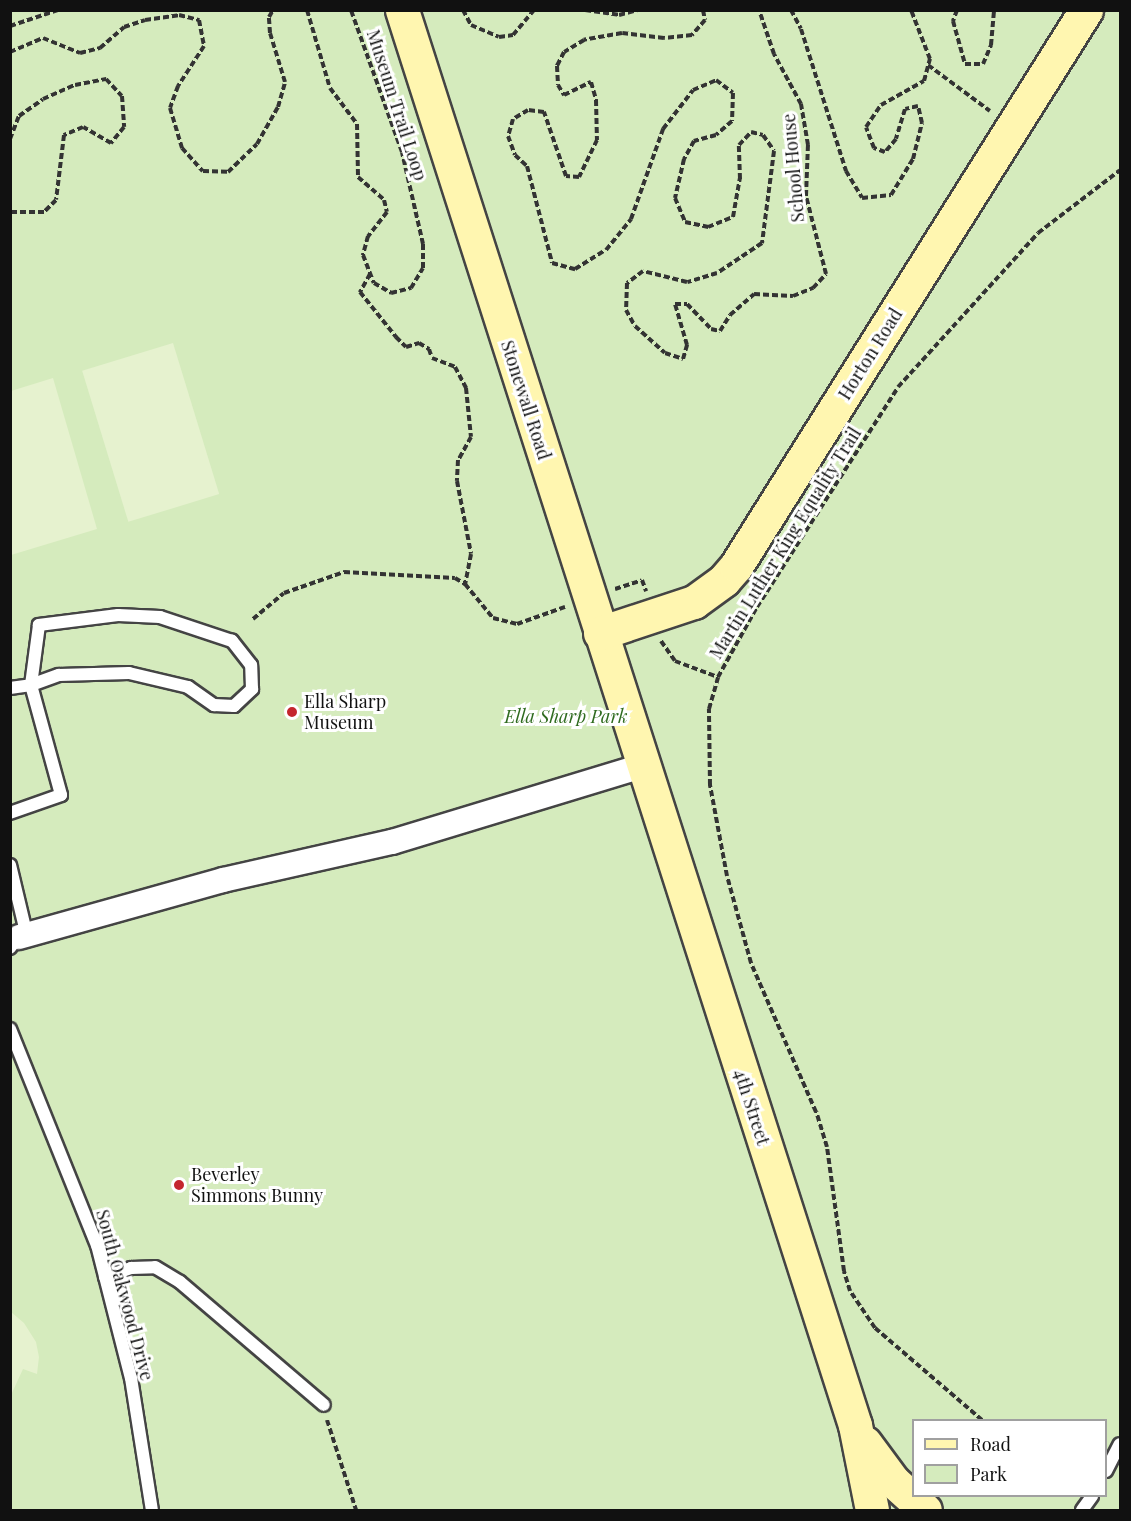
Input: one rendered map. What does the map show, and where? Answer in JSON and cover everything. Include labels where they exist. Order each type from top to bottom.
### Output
[{"type":"street","name":"Stonewall Road","points":[[402,10],[646,777]]},
{"type":"street","name":"Horton Road","points":[[600,633],[694,602],[724,580],[736,566],[1086,10]]},
{"type":"street","points":[[15,943],[223,880],[392,842],[646,777]]},
{"type":"street","name":"4th Street","points":[[646,777],[855,1425],[872,1510]]},
{"type":"street","name":"4th Street","points":[[855,1425],[893,1481],[925,1510]]},
{"type":"lane","points":[[10,688],[31,685],[59,675],[129,673],[188,687],[214,705],[234,706],[252,689],[250,665],[232,641],[160,617],[118,615],[39,625],[31,685],[61,795],[10,813]]},
{"type":"lane","points":[[10,865],[24,908],[25,928],[15,943]]},
{"type":"lane","name":"South Oakwood Drive","points":[[10,1029],[80,1201],[105,1277],[131,1378],[152,1510]]},
{"type":"lane","points":[[105,1277],[131,1268],[155,1267],[180,1282],[324,1405]]},
{"type":"lane","points":[[1107,1469],[1120,1444]]},
{"type":"lane","points":[[1082,1510],[1091,1497]]},
{"type":"path","points":[[10,26],[58,10]]},
{"type":"path","points":[[10,52],[44,38],[80,53],[100,48],[124,27],[145,20],[180,15],[199,20],[204,46],[178,86],[171,108],[182,148],[203,171],[228,172],[257,144],[278,108],[285,82],[270,33],[269,17],[273,10]]},
{"type":"path","points":[[307,10],[330,88],[357,124],[358,177],[384,200],[387,212],[368,236],[363,255],[370,274],[360,292],[406,347],[419,343],[429,349],[432,357],[455,367],[466,388],[471,437],[458,460],[458,481],[471,554],[465,584]]},
{"type":"path","name":"Museum Trail Loop","points":[[351,10],[402,152],[423,244],[423,268],[411,288],[391,293],[374,283],[370,274]]},
{"type":"path","points":[[463,10],[471,25],[499,37],[513,35],[534,10]]},
{"type":"path","points":[[585,10],[620,15],[638,10]]},
{"type":"path","name":"School House","points":[[703,10],[705,20],[692,35],[664,38],[622,33],[584,40],[564,52],[557,66],[558,86],[564,95],[591,82],[596,100],[597,140],[579,177],[566,176],[544,112],[528,110],[513,119],[508,136],[515,155],[526,166],[552,263],[575,269],[606,250],[631,219],[663,129],[693,90],[716,80],[733,93],[732,121],[716,135],[694,141],[684,159],[675,198],[686,222],[708,227],[733,217],[740,179],[739,145],[751,132],[763,135],[774,151],[762,243],[717,273],[687,282],[643,271],[627,282],[626,310],[635,326],[665,353],[683,358],[687,345],[675,304],[687,304],[711,329],[720,331],[730,315],[754,294],[793,296],[813,288],[826,274],[806,196],[808,145],[801,104],[774,54],[759,10]]},
{"type":"path","name":"School House","points":[[791,10],[801,29],[846,171],[862,198],[891,195],[913,159],[922,123],[918,106],[905,109],[896,139],[885,152],[874,148],[866,127],[881,105],[924,81],[928,64]]},
{"type":"path","points":[[911,10],[928,64],[1012,128]]},
{"type":"path","points":[[957,10],[953,21],[965,64],[983,64],[990,45],[994,10]]},
{"type":"path","points":[[10,139],[19,116],[43,99],[75,85],[106,79],[122,96],[124,127],[111,143],[83,127],[64,135],[56,201],[44,212],[10,212]]},
{"type":"path","name":"Martin Luther King Equality Trail","points":[[981,1419],[875,1328],[850,1291],[827,1147],[816,1112],[751,963],[727,876],[710,784],[707,746],[709,708],[718,677],[757,607],[897,387],[1038,233],[1120,170]]},
{"type":"path","points":[[253,619],[284,593],[344,573],[455,578],[465,584],[493,618],[517,624],[642,580],[662,643],[675,662],[718,677]]},
{"type":"path","points":[[329,1422],[356,1510]]},
{"type":"green space","name":"Ella Sharp Park","points":[[10,11],[1120,11],[1120,1510],[11,1510]]},
{"type":"green space","points":[[173,343],[219,494],[128,522],[82,371]]},
{"type":"green space","points":[[53,378],[97,529],[11,555],[11,391]]},
{"type":"green space","points":[[11,1312],[24,1323],[36,1342],[39,1357],[37,1374],[23,1369],[11,1395]]},
{"type":"place","name":"Ella Sharp Museum","points":[[292,712]]},
{"type":"place","name":"Beverley Simmons Bunny","points":[[179,1185]]}]
